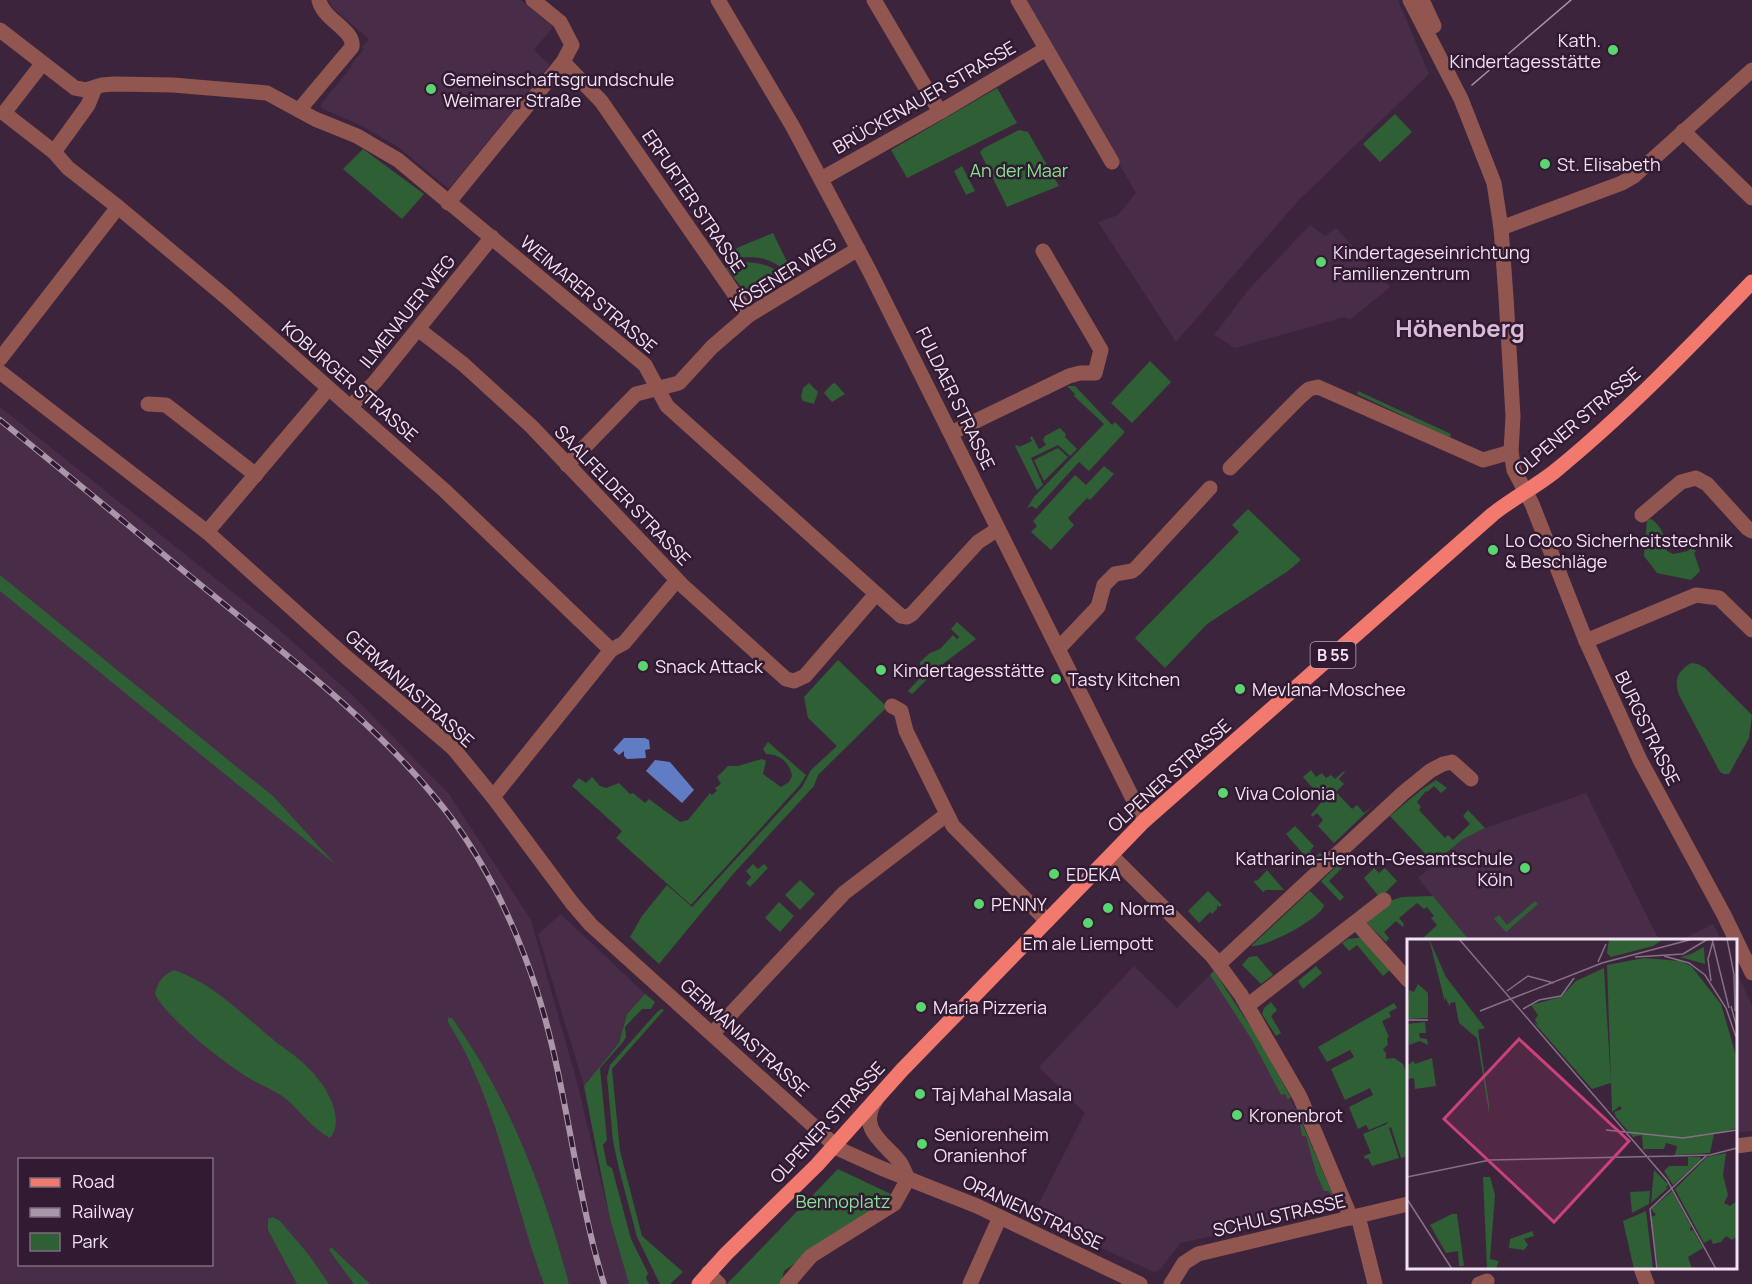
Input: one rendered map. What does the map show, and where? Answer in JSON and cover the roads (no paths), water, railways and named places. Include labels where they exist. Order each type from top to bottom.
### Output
[{"type":"main road","name":"OLPENER STRASSE","points":[[709,1280],[902,1070],[1144,821],[1485,521],[1554,472],[1633,402],[1750,288]]},
{"type":"street","points":[[299,110],[352,46],[353,41],[350,35],[328,17],[319,0]]},
{"type":"street","points":[[448,203],[563,62],[572,45],[560,22],[533,0]]},
{"type":"street","name":"FULDAER STRASSE","points":[[718,0],[821,179],[858,249],[1144,821]]},
{"type":"street","points":[[874,0],[940,112]]},
{"type":"street","points":[[1018,0],[1112,162]]},
{"type":"street","points":[[1410,0],[1461,99]]},
{"type":"street","points":[[1422,0],[1456,76],[1461,99]]},
{"type":"street","points":[[0,30],[42,64],[2,116]]},
{"type":"street","name":"BRÜCKENAUER STRASSE","points":[[821,179],[1046,49]]},
{"type":"street","name":"ERFURTER STRASSE","points":[[563,62],[601,100],[749,315]]},
{"type":"street","name":"WEIMARER STRASSE","points":[[42,64],[75,88],[86,90],[114,84],[173,85],[267,93],[315,119],[357,136],[398,160],[645,365],[667,406],[901,616],[910,616],[978,542],[998,529]]},
{"type":"street","points":[[1501,228],[1622,183],[1634,176],[1752,70]]},
{"type":"street","points":[[54,152],[88,105],[95,88]]},
{"type":"street","name":"BURGSTRASSE","points":[[1461,99],[1494,183],[1501,228],[1513,416],[1511,452],[1514,470],[1525,491],[1586,641],[1640,760],[1735,939]]},
{"type":"street","name":"KOBURGER STRASSE","points":[[2,116],[54,152],[68,168],[227,298],[444,490],[611,650]]},
{"type":"street","points":[[1683,131],[1752,198]]},
{"type":"street","points":[[0,358],[118,207]]},
{"type":"street","name":"ILMENAUER WEG","points":[[350,406],[375,382],[492,237]]},
{"type":"street","name":"KÖSENER WEG","points":[[567,465],[636,394],[679,384],[712,347],[749,315],[858,249]]},
{"type":"street","points":[[951,433],[1069,376],[1095,373],[1101,350],[1043,251]]},
{"type":"street","name":"SAALFELDER STRASSE","points":[[418,329],[463,364],[531,426],[677,580],[791,681],[801,679],[876,594]]},
{"type":"street","name":"GERMANIASTRASSE","points":[[0,372],[207,532],[346,657],[453,748],[591,925],[834,1145]]},
{"type":"street","points":[[1230,468],[1309,388],[1315,387],[1326,389],[1483,460],[1511,452]]},
{"type":"street","points":[[207,532],[328,389]]},
{"type":"street","points":[[148,404],[166,405],[256,475]]},
{"type":"street","points":[[1642,515],[1681,482],[1696,478],[1707,484],[1752,531]]},
{"type":"street","points":[[1058,648],[1098,607],[1104,585],[1115,574],[1136,568],[1210,488]]},
{"type":"street","points":[[493,797],[611,650],[624,643],[677,580]]},
{"type":"street","points":[[1586,641],[1695,595],[1719,598],[1752,630]]},
{"type":"street","points":[[892,706],[901,711],[906,731],[946,815],[958,832],[1047,921]]},
{"type":"street","points":[[1219,964],[1386,808],[1430,771],[1451,762],[1471,779]]},
{"type":"street","points":[[712,1034],[844,893],[946,815]]},
{"type":"street","points":[[1111,855],[1219,964],[1247,1006],[1300,1097],[1355,1217],[1375,1284]]},
{"type":"street","points":[[1247,1006],[1384,900]]},
{"type":"street","points":[[1356,922],[1407,979]]},
{"type":"street","name":"BURGSTRASSE","points":[[1737,942],[1752,974]]},
{"type":"street","points":[[787,1284],[811,1256],[894,1204],[908,1179],[901,1163],[881,1143],[872,1130],[870,1112],[877,1099]]},
{"type":"street","points":[[1737,1146],[1752,1144]]},
{"type":"street","name":"ORANIENSTRASSE","points":[[834,1145],[847,1154],[1000,1217],[1140,1284]]},
{"type":"street","name":"SCHULSTRASSE","points":[[1171,1284],[1184,1263],[1198,1254],[1407,1204]]},
{"type":"street","points":[[970,1284],[1000,1217]]},
{"type":"street","points":[[1641,1269],[1647,1284]]},
{"type":"water","points":[[624,738],[649,740],[650,749],[645,750],[646,758],[627,759],[624,751],[619,755],[613,750]]},
{"type":"water","points":[[655,760],[670,762],[694,790],[682,803],[646,771]]},
{"type":"tram line","points":[[1472,85],[1571,0]]},
{"type":"railway","points":[[0,420],[356,714],[408,767],[462,832],[507,914],[539,997],[550,1037],[584,1203],[604,1284]]},
{"type":"place","name":"Kath. Kindertagesstätte","points":[[1613,50]]},
{"type":"place","name":"Gemeinschaftsgrundschule Weimarer Straße","points":[[431,89]]},
{"type":"place","name":"St. Elisabeth","points":[[1545,164]]},
{"type":"place","name":"Kindertageseinrichtung Familienzentrum","points":[[1321,262]]},
{"type":"place","name":"Lo Coco Sicherheitstechnik & Beschläge","points":[[1493,550]]},
{"type":"place","name":"Snack Attack","points":[[643,666]]},
{"type":"place","name":"Kindertagesstätte","points":[[881,670]]},
{"type":"place","name":"Tasty Kitchen","points":[[1056,679]]},
{"type":"place","name":"Mevlana-Moschee","points":[[1240,689]]},
{"type":"place","name":"Viva Colonia","points":[[1223,793]]},
{"type":"place","name":"Katharina-Henoth-Gesamtschule Köln","points":[[1525,868]]},
{"type":"place","name":"EDEKA","points":[[1054,874]]},
{"type":"place","name":"PENNY","points":[[979,904]]},
{"type":"place","name":"Norma","points":[[1108,908]]},
{"type":"place","name":"Em ale Liempott","points":[[1088,923]]},
{"type":"place","name":"Maria Pizzeria","points":[[921,1007]]},
{"type":"place","name":"Taj Mahal Masala","points":[[920,1094]]},
{"type":"place","name":"Kronenbrot","points":[[1237,1115]]},
{"type":"place","name":"Seniorenheim Oranienhof","points":[[922,1144]]},
{"type":"district","name":"Höhenberg","points":[[1460,327]]},
{"type":"park label","name":"An der Maar","points":[[1019,170]]},
{"type":"park label","name":"Bennoplatz","points":[[843,1201]]}]
